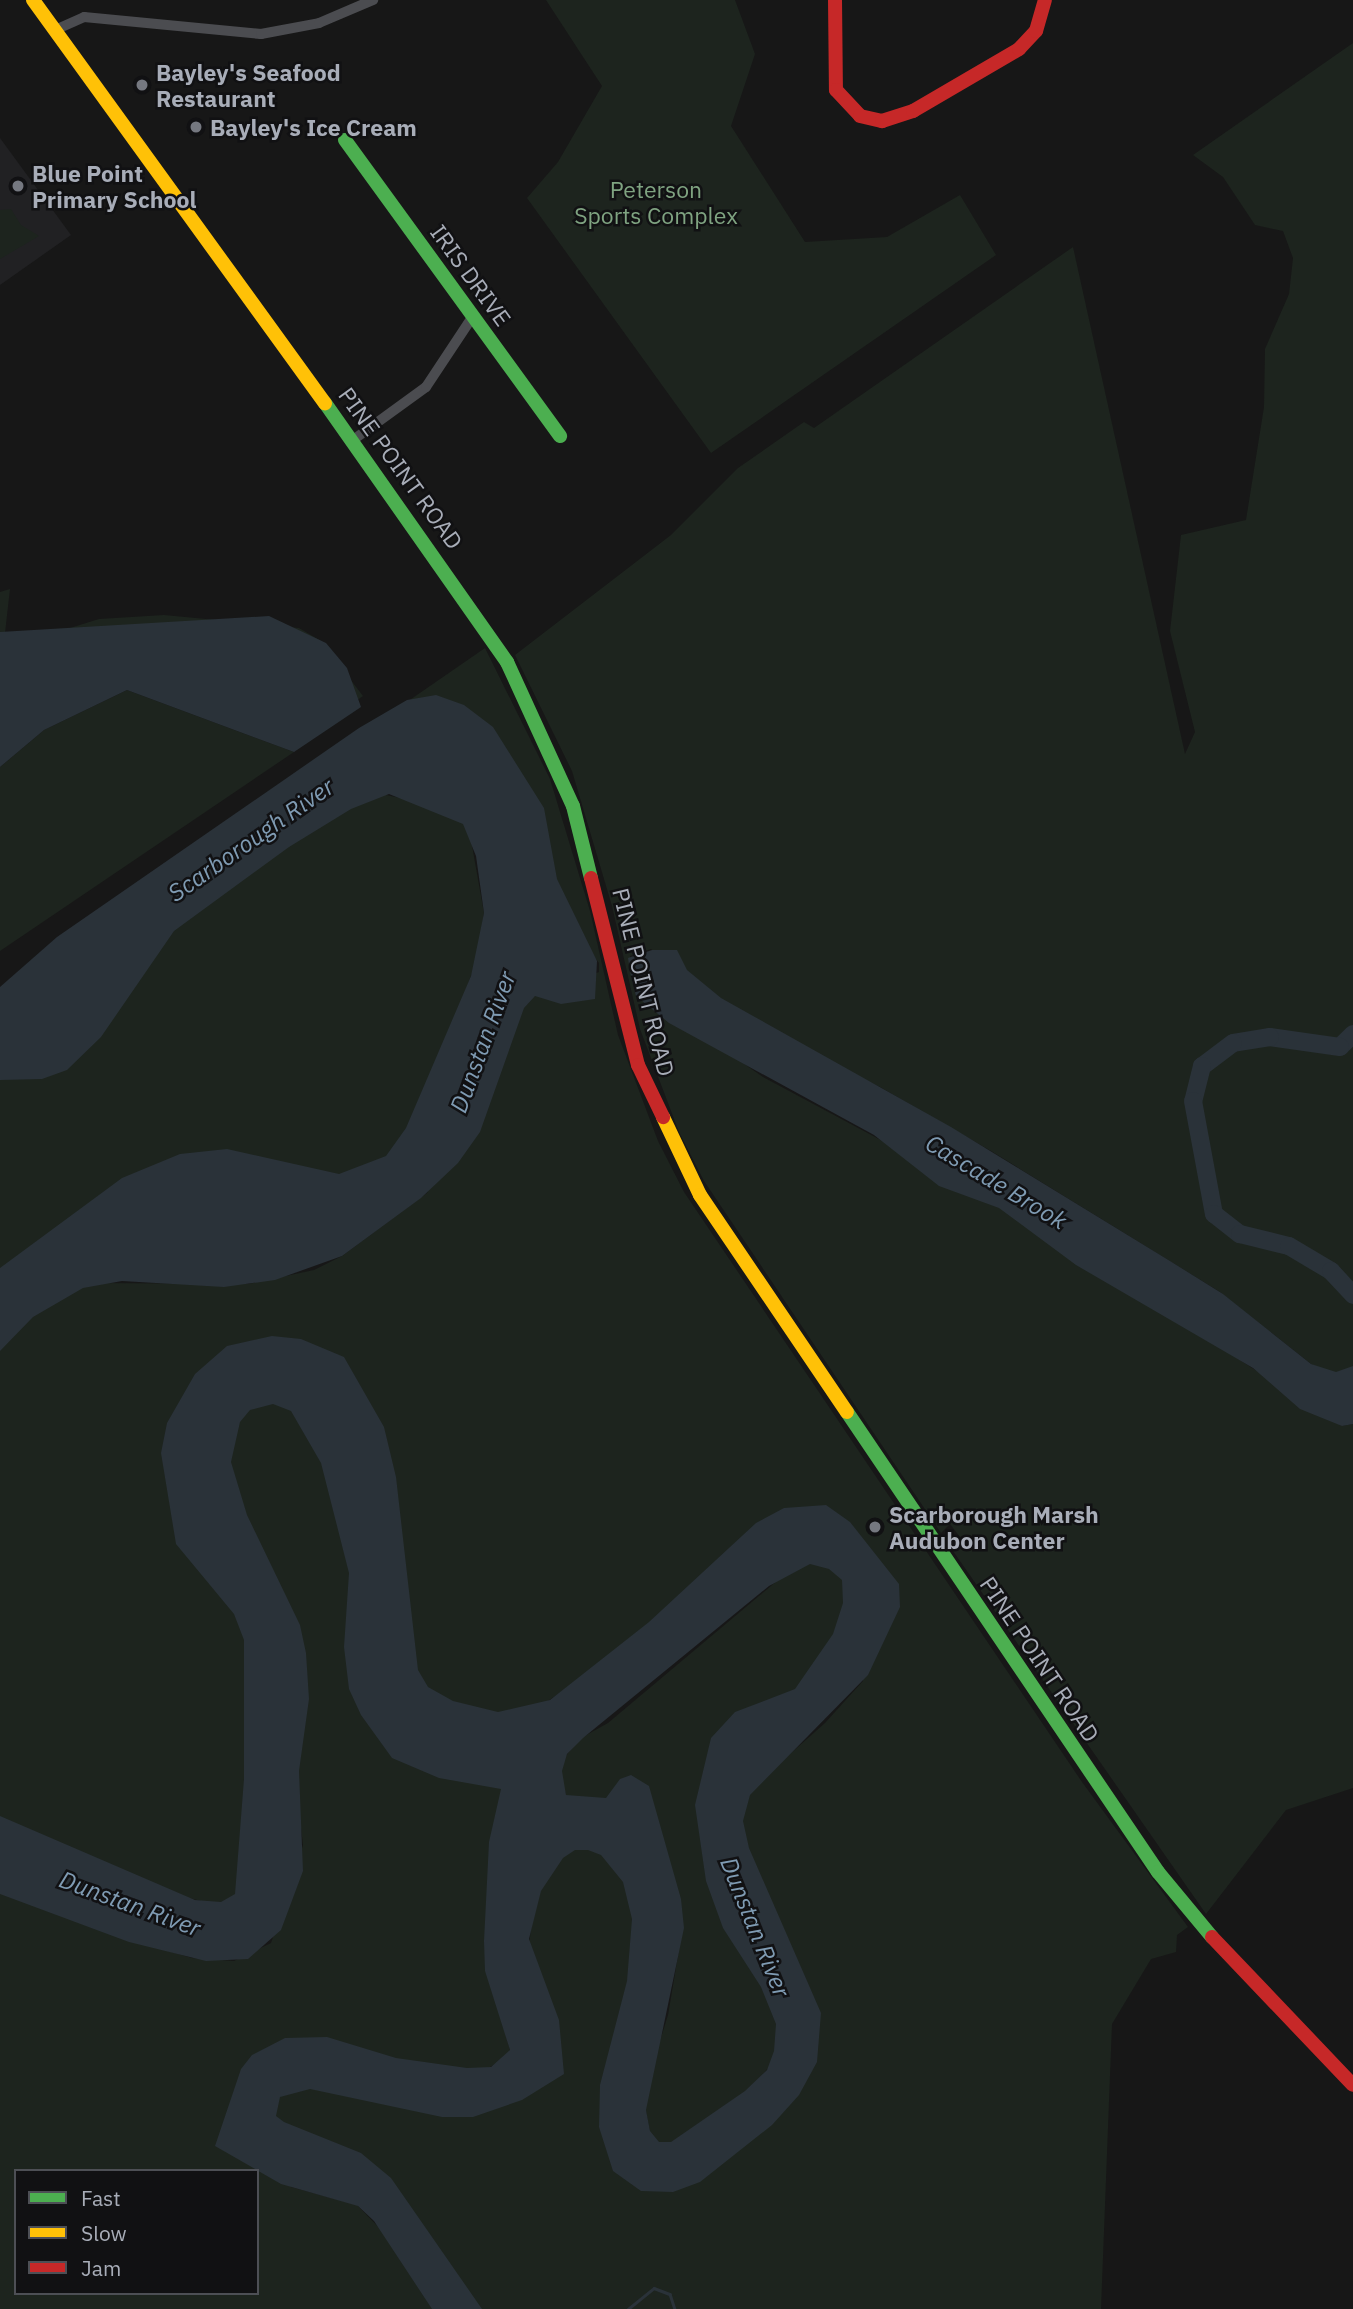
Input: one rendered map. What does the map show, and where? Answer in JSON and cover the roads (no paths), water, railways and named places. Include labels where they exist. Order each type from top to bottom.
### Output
[{"type":"main road","name":"PINE POINT ROAD","points":[[33,0],[489,631],[537,719],[573,806],[638,1065],[687,1175],[1158,1872],[1251,1984],[1353,2085]]},
{"type":"main road","points":[[835,0],[832,68],[836,90],[853,112],[882,121],[912,111],[1020,49],[1036,31],[1045,0]]},
{"type":"main road","name":"IRIS DRIVE","points":[[345,140],[561,436]]},
{"type":"street","points":[[55,30],[89,17],[261,34],[319,23],[373,0]]},
{"type":"street","points":[[353,440],[426,387],[473,316]]},
{"type":"water","points":[[269,616],[326,643],[347,668],[361,707],[294,752],[127,690],[44,730],[0,767],[0,632]]},
{"type":"water","points":[[436,695],[464,705],[493,727],[544,808],[557,879],[597,961],[595,999],[561,1004],[535,996],[524,1008],[480,1132],[458,1163],[421,1198],[342,1256],[275,1280],[224,1287],[122,1281],[83,1288],[33,1317],[0,1351],[0,1268],[122,1178],[180,1154],[227,1149],[339,1174],[386,1156],[406,1128],[471,976],[484,913],[476,856],[463,824],[389,794],[351,809],[289,847],[174,931],[101,1037],[67,1070],[42,1079],[0,1080],[0,987],[57,937],[359,728],[407,700]]},
{"type":"water","points":[[652,950],[677,950],[687,970],[721,998],[951,1127],[1170,1261],[1223,1294],[1311,1364],[1336,1372],[1353,1366],[1353,1424],[1342,1426],[1300,1409],[1253,1368],[1076,1265],[999,1208],[939,1186],[874,1135],[669,1023],[636,996],[631,977],[628,958]]},
{"type":"water","name":"Dunstan River","points":[[272,1336],[301,1339],[344,1357],[384,1427],[396,1477],[418,1670],[428,1687],[453,1701],[498,1712],[550,1700],[649,1622],[756,1523],[784,1508],[826,1505],[850,1522],[899,1584],[900,1607],[868,1675],[750,1795],[743,1821],[749,1848],[821,2013],[817,2062],[799,2095],[772,2125],[700,2182],[673,2192],[641,2191],[613,2171],[599,2127],[600,2085],[627,1981],[632,1919],[623,1882],[601,1855],[588,1850],[575,1850],[563,1858],[541,1891],[529,1939],[559,2020],[564,2074],[522,2100],[473,2117],[442,2117],[310,2089],[280,2097],[276,2116],[284,2122],[361,2153],[391,2178],[482,2309],[432,2309],[374,2221],[358,2206],[281,2184],[215,2146],[241,2069],[252,2055],[285,2038],[327,2037],[396,2058],[467,2068],[491,2067],[510,2050],[485,1971],[489,1842],[501,1789],[439,1778],[392,1758],[361,1715],[349,1689],[344,1647],[349,1573],[321,1463],[291,1411],[273,1404],[250,1410],[240,1422],[231,1462],[247,1515],[300,1625],[306,1653],[309,1699],[299,1771],[303,1871],[281,1930],[248,1959],[206,1961],[129,1942],[0,1894],[0,1816],[195,1900],[221,1902],[235,1894],[244,1779],[244,1640],[234,1614],[176,1544],[161,1453],[167,1423],[195,1374],[227,1346]],"holes":[[[810,1564],[829,1569],[842,1580],[843,1603],[833,1634],[795,1689],[735,1712],[711,1738],[695,1805],[706,1881],[723,1928],[761,1987],[776,2024],[774,2051],[767,2070],[745,2091],[671,2142],[659,2142],[650,2131],[646,2110],[684,1928],[681,1899],[649,1786],[631,1775],[620,1779],[606,1798],[566,1795],[562,1771],[567,1754],[769,1586]]]},
{"type":"waterway","name":"Cascade Brook","points":[[1353,1034],[1340,1047],[1270,1037],[1233,1043],[1202,1066],[1193,1101],[1214,1214],[1240,1234],[1289,1246],[1331,1271],[1353,1295]]},
{"type":"waterway","points":[[628,2309],[654,2288],[670,2294],[675,2309]]},
{"type":"place","name":"Bayley's Seafood Restaurant","points":[[142,85]]},
{"type":"place","name":"Bayley's Ice Cream","points":[[196,127]]},
{"type":"place","name":"Blue Point Primary School","points":[[18,186]]},
{"type":"place","name":"Scarborough Marsh Audubon Center","points":[[875,1527]]},
{"type":"park label","name":"Peterson Sports Complex","points":[[656,202]]},
{"type":"water label","name":"Scarborough River","points":[[251,840]]}]
